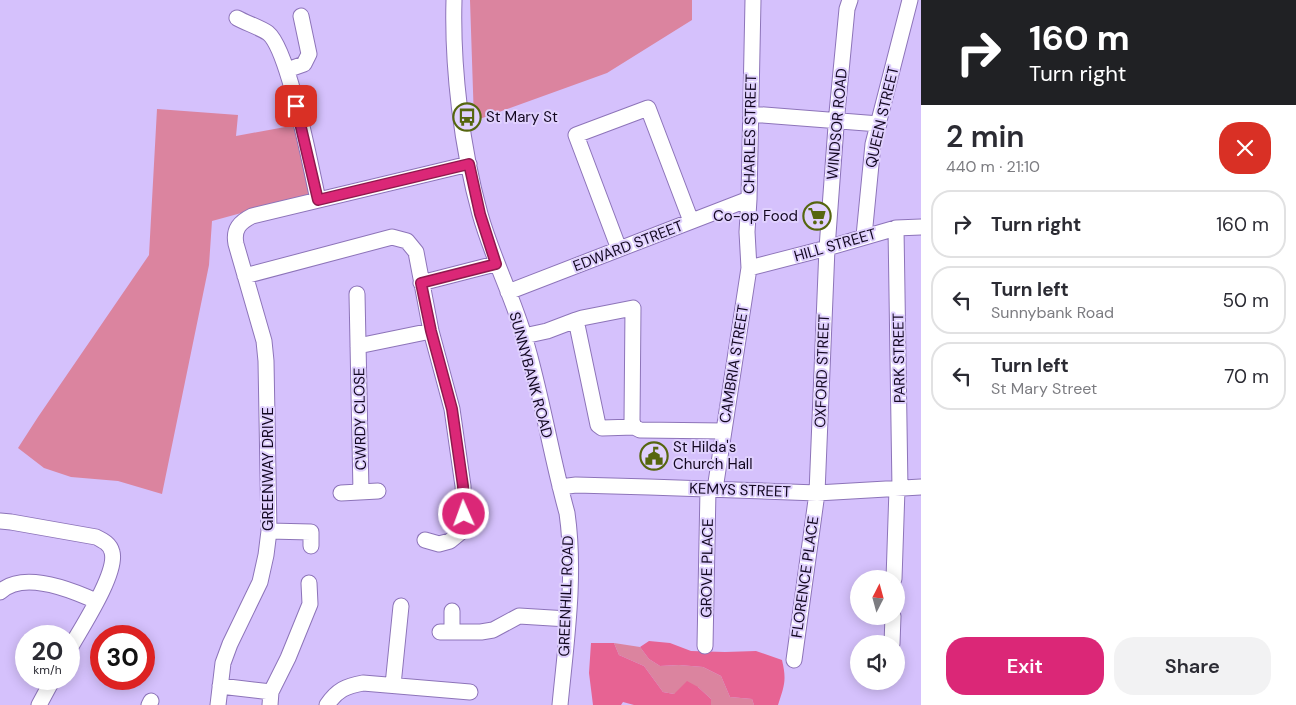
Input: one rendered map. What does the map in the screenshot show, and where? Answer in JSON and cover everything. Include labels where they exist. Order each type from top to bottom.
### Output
[{"type":"street","name":"SUNNYBANK ROAD","points":[[454,0],[455,56],[459,107],[469,164],[480,214],[496,264],[524,336],[560,487]]},
{"type":"street","name":"CHARLES STREET","points":[[749,268],[747,232],[753,0]]},
{"type":"street","name":"WINDSOR ROAD","points":[[827,248],[836,121],[850,0]]},
{"type":"street","name":"QUEEN STREET","points":[[864,236],[873,144],[910,0]]},
{"type":"street","points":[[287,70],[304,64],[310,54],[300,16]]},
{"type":"street","points":[[237,18],[268,33],[278,46],[287,70],[318,200],[469,164]]},
{"type":"street","points":[[619,249],[576,136],[648,108],[691,221]]},
{"type":"street","points":[[751,114],[879,124]]},
{"type":"street","name":"EDWARD STREET","points":[[508,292],[749,199]]},
{"type":"street","name":"GREENWAY DRIVE","points":[[218,705],[223,663],[230,644],[260,582],[269,531],[264,341],[235,236],[241,222],[252,216],[318,200]]},
{"type":"street","name":"HILL STREET","points":[[749,268],[896,228],[921,227]]},
{"type":"street","name":"PARK STREET","points":[[894,570],[899,489],[896,228]]},
{"type":"street","points":[[245,276],[392,237],[408,240],[416,252],[431,331],[452,409],[463,486],[464,514],[461,532],[450,541],[439,544],[425,540]]},
{"type":"street","name":"OXFORD STREET","points":[[817,494],[827,248]]},
{"type":"street","points":[[421,283],[496,264]]},
{"type":"street","name":"CAMBRIA STREET","points":[[712,489],[724,431],[749,268]]},
{"type":"street","name":"CWRDY CLOSE","points":[[357,294],[361,492]]},
{"type":"street","points":[[524,336],[547,331],[582,318],[633,308],[632,421],[634,427]]},
{"type":"street","points":[[576,320],[598,425],[602,428],[634,427],[640,430],[724,431]]},
{"type":"street","points":[[358,346],[431,331]]},
{"type":"street","name":"KEMYS STREET","points":[[560,487],[576,485],[817,494],[921,487]]},
{"type":"street","name":"GREENHILL ROAD","points":[[560,487],[570,535],[568,619],[560,705]]},
{"type":"street","name":"GROVE PLACE","points":[[705,646],[712,489]]},
{"type":"street","points":[[341,493],[378,491]]},
{"type":"street","name":"FLORENCE PLACE","points":[[794,660],[817,494]]},
{"type":"street","points":[[0,521],[96,538],[106,542],[112,550],[112,568],[106,583],[80,630]]},
{"type":"street","points":[[269,531],[311,532],[310,546]]},
{"type":"street","points":[[0,592],[10,585],[21,582],[53,585],[72,590],[96,601]]},
{"type":"street","points":[[220,686],[271,699],[288,658],[315,605],[309,583]]},
{"type":"street","points":[[393,685],[401,606]]},
{"type":"street","points":[[452,611],[446,631],[480,632],[493,630],[518,616],[568,619]]},
{"type":"street","points":[[327,705],[339,690],[349,685],[363,682],[470,692]]},
{"type":"street","points":[[39,705],[47,690]]},
{"type":"shaded area","points":[[470,0],[692,0],[692,20],[607,73],[474,121]]},
{"type":"shaded area","points":[[157,109],[238,115],[236,136],[296,125],[311,194],[212,221],[209,265],[162,494],[118,481],[71,477],[44,468],[18,448],[149,255]]},
{"type":"shaded area","points":[[649,641],[670,643],[691,651],[756,651],[782,660],[784,683],[778,705],[754,705],[752,699],[730,697],[721,676],[703,667],[660,666],[649,659],[640,647]]},
{"type":"shaded area","points":[[591,643],[614,643],[619,655],[644,666],[663,692],[674,694],[687,681],[698,687],[711,699],[711,705],[634,705],[623,702],[621,705],[593,705],[589,673]]},
{"type":"shaded area","points":[[614,643],[640,647],[649,659],[660,666],[703,667],[721,676],[730,697],[752,699],[754,705],[711,705],[711,699],[698,687],[674,694],[663,692],[644,666],[619,655]]},
{"type":"place","name":"St Mary St","points":[[467,117]]},
{"type":"place","name":"Co-op Food","points":[[817,216]]},
{"type":"place","name":"St Hilda's Church Hall","points":[[654,456]]},
{"type":"route","points":[[296,106],[318,200],[469,164],[480,214],[496,264],[421,283],[431,331],[452,409],[463,486],[464,514]]}]
